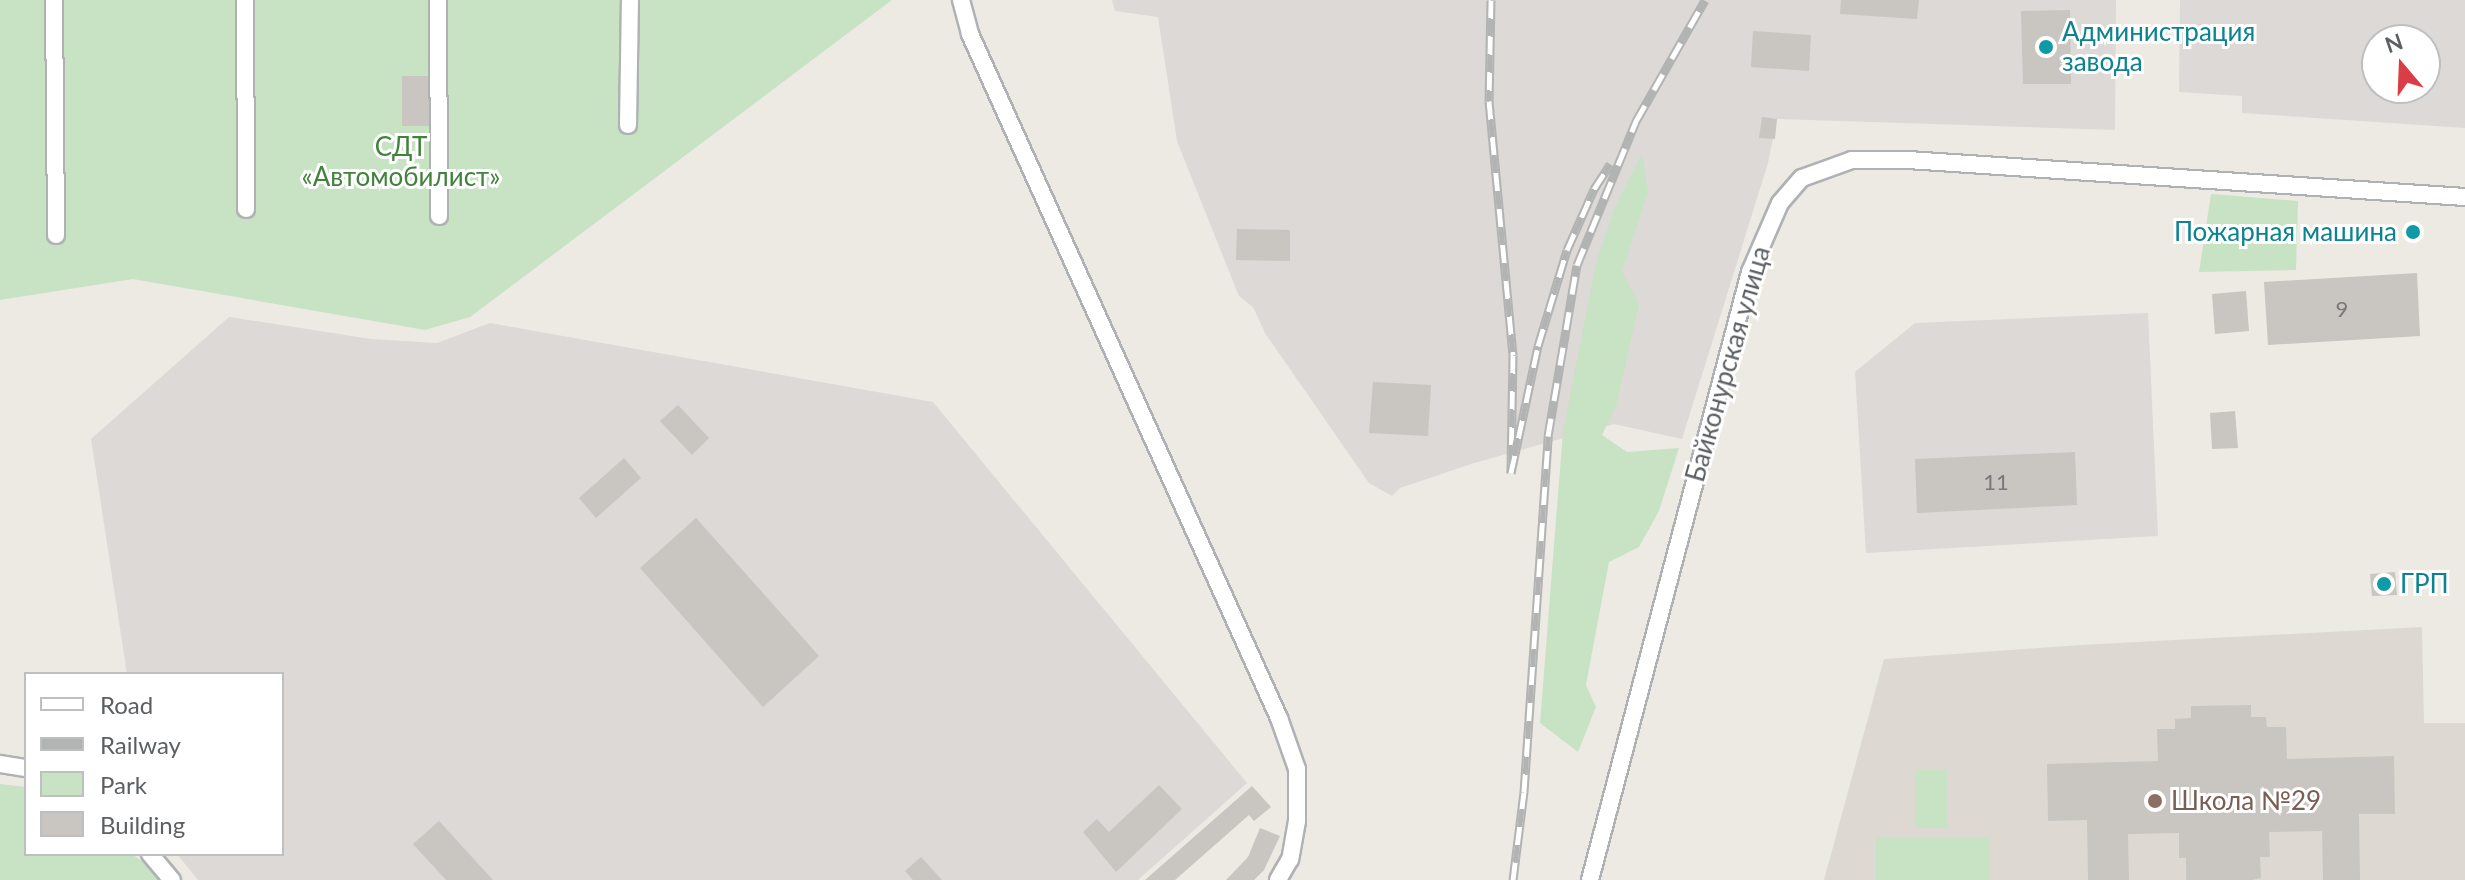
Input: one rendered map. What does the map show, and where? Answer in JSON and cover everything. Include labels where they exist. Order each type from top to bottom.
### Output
[{"type":"street","points":[[54,0],[56,235]]},
{"type":"street","points":[[245,0],[246,209]]},
{"type":"street","points":[[438,0],[439,216]]},
{"type":"street","points":[[628,125],[630,0]]},
{"type":"street","points":[[961,0],[970,34],[1279,718],[1297,769],[1297,821],[1290,859],[1278,880]]},
{"type":"street","name":"Байконурская улица","points":[[1590,880],[1750,272],[1780,203],[1802,178],[1852,160],[1908,160],[2465,197]]},
{"type":"street","points":[[0,764],[24,768]]},
{"type":"street","points":[[152,856],[172,880]]},
{"type":"shaded area","points":[[1112,0],[2116,0],[2115,130],[1777,119],[1768,163],[1682,439],[1614,424],[1474,463],[1400,488],[1392,496],[1369,483],[1265,333],[1253,307],[1239,296],[1177,141],[1158,17],[1115,11]]},
{"type":"shaded area","points":[[2180,0],[2465,0],[2465,128],[2242,113],[2242,96],[2179,92]]},
{"type":"shaded area","points":[[2148,313],[2158,536],[1866,553],[1855,372],[1915,323]]},
{"type":"shaded area","points":[[229,317],[371,339],[437,343],[490,323],[933,402],[1247,783],[1138,880],[198,880],[179,856],[284,856],[284,672],[127,672],[91,439]]},
{"type":"shaded area","name":"Школа №29","points":[[2422,627],[2424,723],[2465,723],[2465,880],[1824,880],[1884,659]]},
{"type":"green space","name":"СДТ «Автомобилист»","points":[[0,0],[892,0],[470,317],[425,330],[133,279],[0,300]]},
{"type":"green space","points":[[1642,154],[1648,192],[1622,272],[1639,304],[1616,406],[1602,435],[1627,452],[1679,448],[1659,511],[1639,547],[1609,562],[1586,685],[1596,707],[1578,752],[1540,723],[1563,431],[1597,259],[1616,205]]},
{"type":"green space","points":[[2211,194],[2298,201],[2296,270],[2199,272]]},
{"type":"green space","points":[[1915,769],[1947,769],[1947,828],[1915,828]]},
{"type":"green space","points":[[0,784],[24,787],[24,856],[135,856],[167,880],[0,880]]},
{"type":"green space","points":[[1876,837],[1989,838],[1989,880],[1876,880]]},
{"type":"building","points":[[1841,0],[1919,0],[1917,19],[1840,14]]},
{"type":"building","name":"Администрация завода","points":[[2070,10],[2071,84],[2023,84],[2021,11]]},
{"type":"building","points":[[1753,31],[1811,35],[1809,71],[1751,67]]},
{"type":"building","points":[[402,76],[430,76],[430,126],[402,126]]},
{"type":"building","points":[[1762,117],[1777,119],[1775,139],[1759,138]]},
{"type":"building","points":[[1237,229],[1290,230],[1290,261],[1236,260]]},
{"type":"building","points":[[2417,273],[2420,336],[2268,345],[2264,282]]},
{"type":"building","points":[[2246,291],[2249,331],[2215,334],[2212,294]]},
{"type":"building","points":[[1373,382],[1431,385],[1428,436],[1369,433]]},
{"type":"building","points":[[678,405],[709,438],[692,455],[660,421]]},
{"type":"building","points":[[2235,411],[2238,448],[2212,449],[2210,413]]},
{"type":"building","points":[[2075,452],[2077,505],[1917,513],[1915,459]]},
{"type":"building","points":[[624,458],[641,478],[596,518],[579,498]]},
{"type":"building","points":[[696,518],[819,656],[763,707],[640,568]]},
{"type":"building","name":"ГРП","points":[[2395,572],[2397,595],[2372,596],[2370,574]]},
{"type":"building","points":[[2251,705],[2251,717],[2266,717],[2267,727],[2286,727],[2287,759],[2394,756],[2395,814],[2359,814],[2360,880],[2323,880],[2322,831],[2269,832],[2270,857],[2260,857],[2261,878],[2252,880],[2186,880],[2186,858],[2179,858],[2179,833],[2128,834],[2129,880],[2088,880],[2087,820],[2048,821],[2047,764],[2158,761],[2157,729],[2175,729],[2175,719],[2191,718],[2191,706]]},
{"type":"building","points":[[1159,785],[1182,809],[1116,872],[1083,832],[1097,819],[1109,832]]},
{"type":"building","points":[[1252,786],[1271,807],[1254,821],[1249,815],[1175,880],[1145,880]]},
{"type":"building","points":[[439,821],[493,880],[446,880],[413,844]]},
{"type":"building","points":[[1260,828],[1280,836],[1264,870],[1254,880],[1226,880],[1248,857]]},
{"type":"building","points":[[921,857],[942,880],[913,880],[905,871]]},
{"type":"railway","points":[[1491,0],[1489,101],[1513,355],[1511,473],[1538,346],[1567,250],[1594,189],[1610,164]]},
{"type":"railway","points":[[1513,880],[1524,792],[1548,436],[1577,265],[1636,121],[1705,0]]},
{"type":"place","name":"Администрация завода","points":[[2046,47]]},
{"type":"place","name":"Пожарная машина","points":[[2413,232]]},
{"type":"place","name":"ГРП","points":[[2384,584]]},
{"type":"place","name":"Школа №29","points":[[2155,801]]}]
